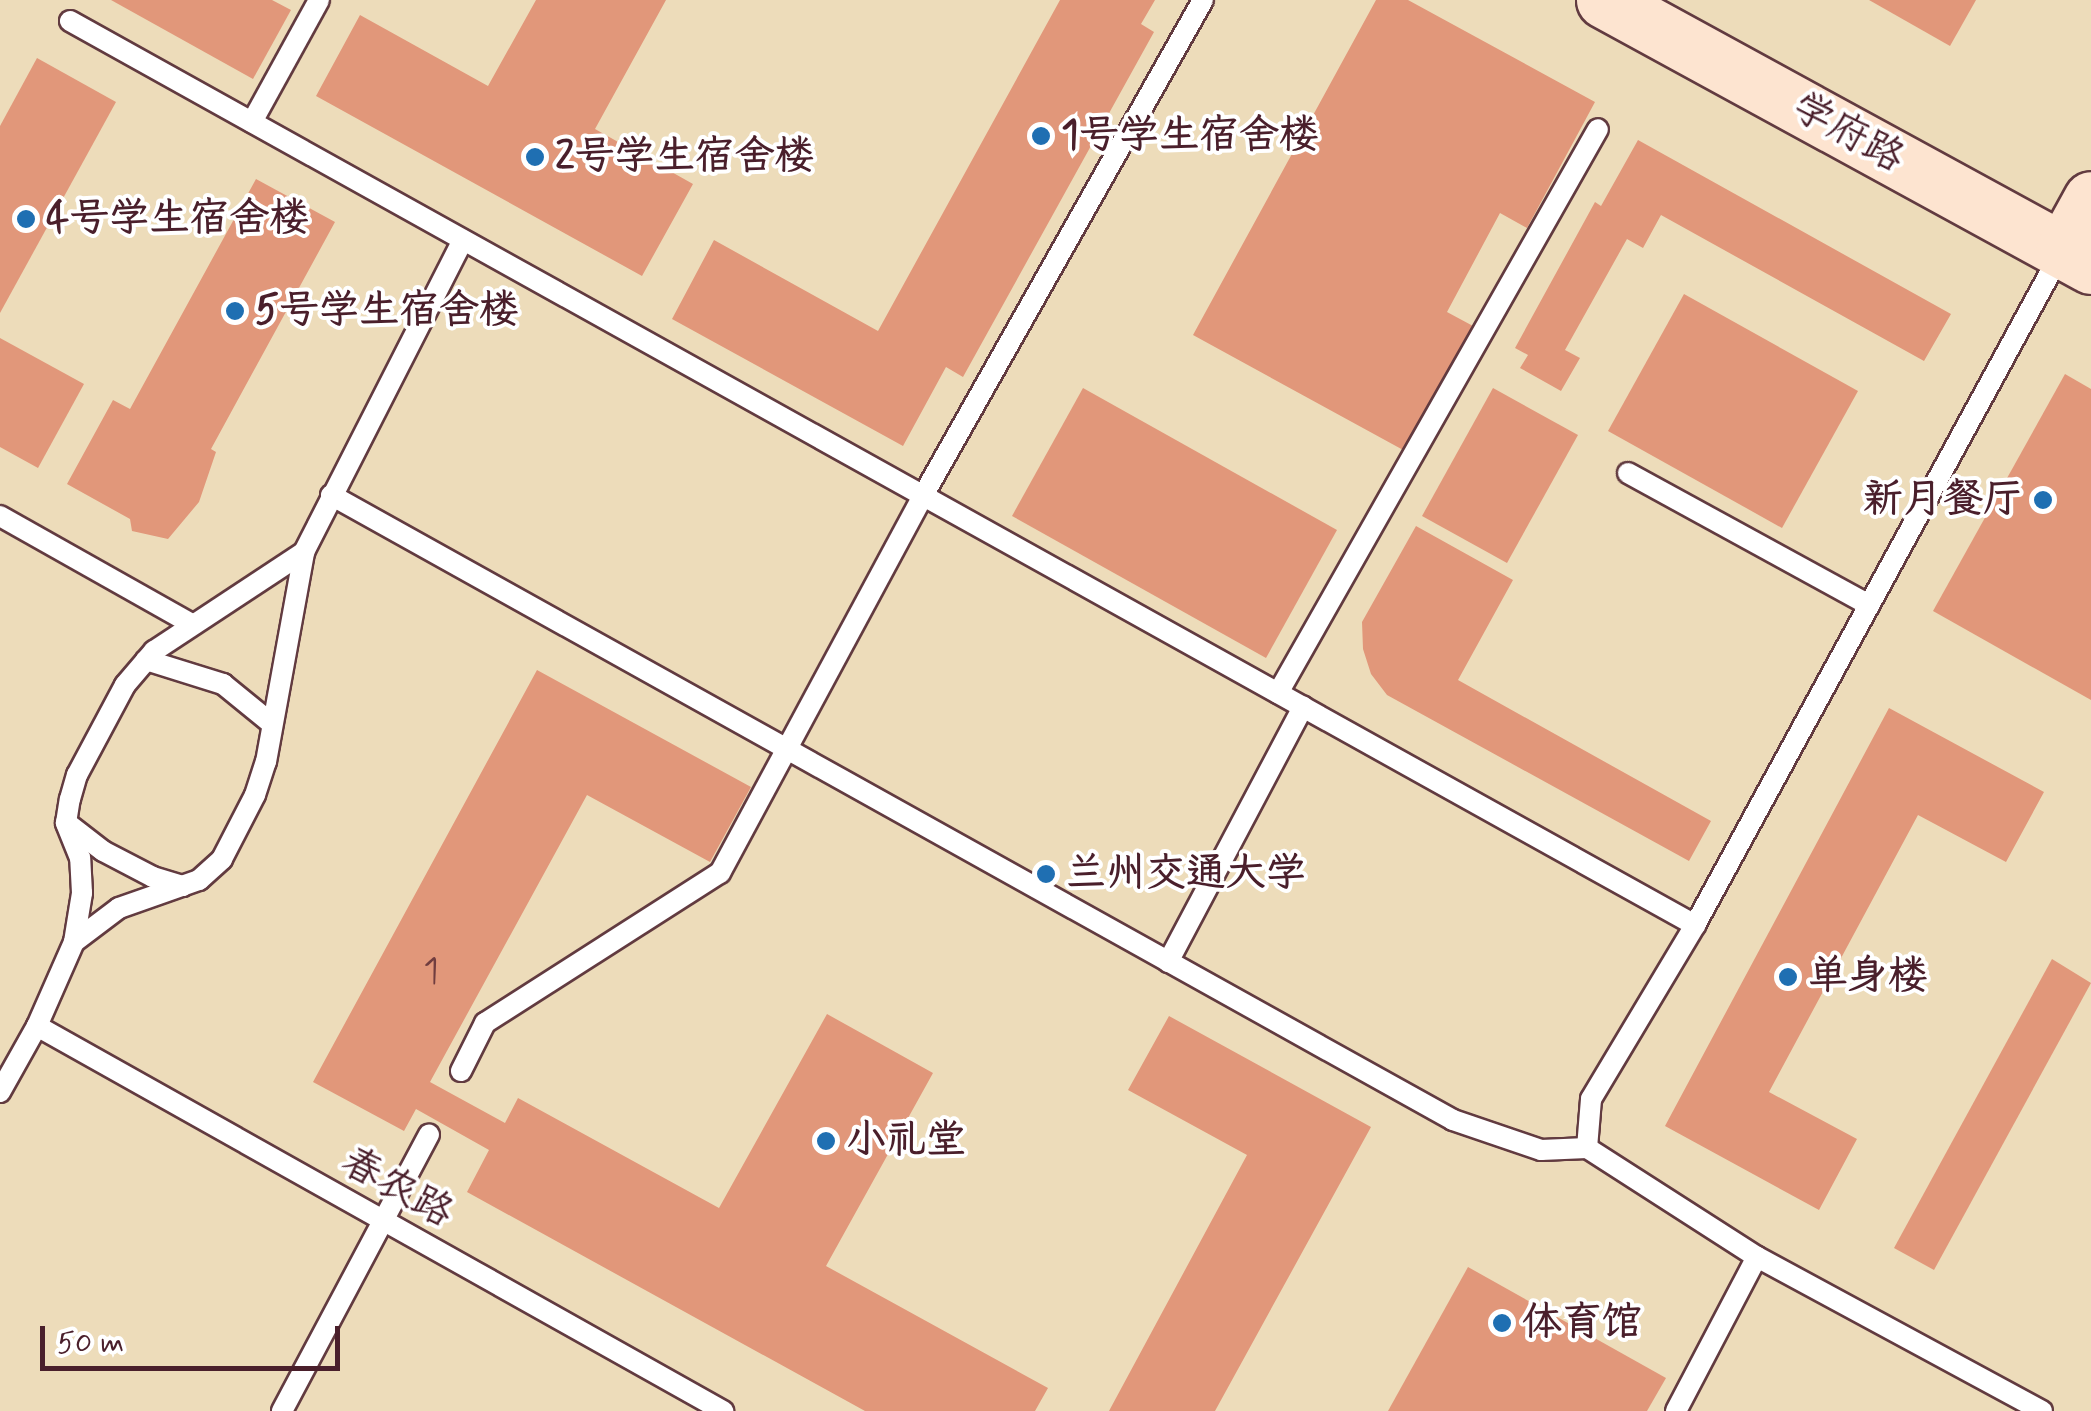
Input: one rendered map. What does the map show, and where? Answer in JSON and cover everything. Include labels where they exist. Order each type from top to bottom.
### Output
[{"type":"street","name":"学府路","points":[[1604,0],[2083,232]]},
{"type":"street","name":"学府路","points":[[1676,0],[2083,232]]},
{"type":"lane","points":[[252,122],[319,0]]},
{"type":"lane","points":[[461,1071],[485,1023],[720,874],[784,748],[924,494],[1203,0]]},
{"type":"lane","points":[[70,21],[1694,925]]},
{"type":"lane","points":[[1278,693],[1598,129]]},
{"type":"lane","points":[[1587,1148],[1591,1098],[1694,925],[1869,606],[2083,232]]},
{"type":"lane","points":[[74,942],[119,908],[199,880],[222,859],[255,795],[304,552],[463,240]]},
{"type":"lane","points":[[1628,474],[1869,606]]},
{"type":"lane","points":[[331,495],[1454,1120],[1541,1150],[1587,1148],[1757,1257],[2042,1411]]},
{"type":"lane","points":[[0,516],[192,624]]},
{"type":"lane","points":[[0,1092],[38,1026],[74,942],[82,893],[80,858],[66,822],[77,775],[125,685],[146,660],[192,624],[304,552]]},
{"type":"lane","points":[[146,660],[223,684],[272,724]]},
{"type":"lane","points":[[1168,962],[1303,707]]},
{"type":"lane","points":[[66,822],[104,851],[153,877],[183,886]]},
{"type":"lane","name":"春农路","points":[[38,1026],[723,1411]]},
{"type":"lane","points":[[282,1411],[429,1134]]},
{"type":"lane","points":[[1676,1411],[1757,1257]]},
{"type":"building","points":[[111,0],[272,0],[291,10],[253,79]]},
{"type":"building","name":"2号学生宿舍楼","points":[[536,0],[666,0],[595,129],[693,184],[642,276],[316,96],[360,15],[488,86]]},
{"type":"building","name":"1号学生宿舍楼","points":[[1060,0],[1155,0],[1141,24],[1154,32],[963,377],[946,367],[903,446],[672,319],[714,240],[878,331]]},
{"type":"building","points":[[1376,0],[1408,0],[1595,102],[1527,228],[1500,213],[1447,312],[1473,326],[1405,451],[1193,335]]},
{"type":"building","points":[[1869,0],[1976,0],[1950,46]]},
{"type":"building","name":"4号学生宿舍楼","points":[[37,58],[116,102],[0,313],[0,126]]},
{"type":"building","points":[[1638,140],[1951,314],[1924,361],[1661,215],[1643,248],[1627,239],[1565,350],[1580,358],[1561,391],[1520,368],[1528,355],[1515,348],[1595,202],[1601,206]]},
{"type":"building","name":"5号学生宿舍楼","points":[[256,179],[335,222],[211,449],[216,452],[199,502],[168,539],[132,531],[130,519],[67,484],[113,400],[130,409]]},
{"type":"building","points":[[1684,294],[1858,391],[1782,528],[1608,431]]},
{"type":"building","name":"4号学生宿舍楼","points":[[0,338],[84,384],[38,468],[0,447]]},
{"type":"building","name":"新月餐厅","points":[[2065,374],[2091,389],[2091,700],[1933,611]]},
{"type":"building","points":[[1083,388],[1337,530],[1266,658],[1012,516]]},
{"type":"building","points":[[1493,388],[1578,435],[1507,563],[1422,516]]},
{"type":"building","points":[[1416,526],[1513,580],[1458,680],[1711,821],[1689,861],[1387,695],[1371,674],[1363,649],[1362,622]]},
{"type":"building","points":[[537,670],[751,787],[710,862],[587,795],[430,1082],[505,1123],[518,1098],[719,1208],[827,1014],[933,1073],[826,1266],[1048,1388],[1035,1411],[865,1411],[467,1192],[489,1150],[416,1109],[404,1131],[313,1082]]},
{"type":"building","name":"单身楼","points":[[1889,708],[2044,792],[2006,862],[1918,815],[1769,1092],[1857,1139],[1819,1210],[1665,1126]]},
{"type":"building","points":[[2052,959],[2091,983],[1934,1270],[1894,1248]]},
{"type":"building","points":[[1169,1016],[1371,1127],[1215,1411],[1109,1411],[1247,1155],[1128,1090]]},
{"type":"building","name":"体育馆","points":[[1468,1267],[1666,1378],[1647,1411],[1388,1411]]},
{"type":"place","name":"1号学生宿舍楼","points":[[1041,136]]},
{"type":"place","name":"2号学生宿舍楼","points":[[535,157]]},
{"type":"place","name":"4号学生宿舍楼","points":[[26,219]]},
{"type":"place","name":"5号学生宿舍楼","points":[[235,311]]},
{"type":"place","name":"新月餐厅","points":[[2043,500]]},
{"type":"place","name":"兰州交通大学","points":[[1046,874]]},
{"type":"place","name":"单身楼","points":[[1788,977]]},
{"type":"place","name":"小礼堂","points":[[826,1141]]},
{"type":"place","name":"体育馆","points":[[1502,1323]]}]
